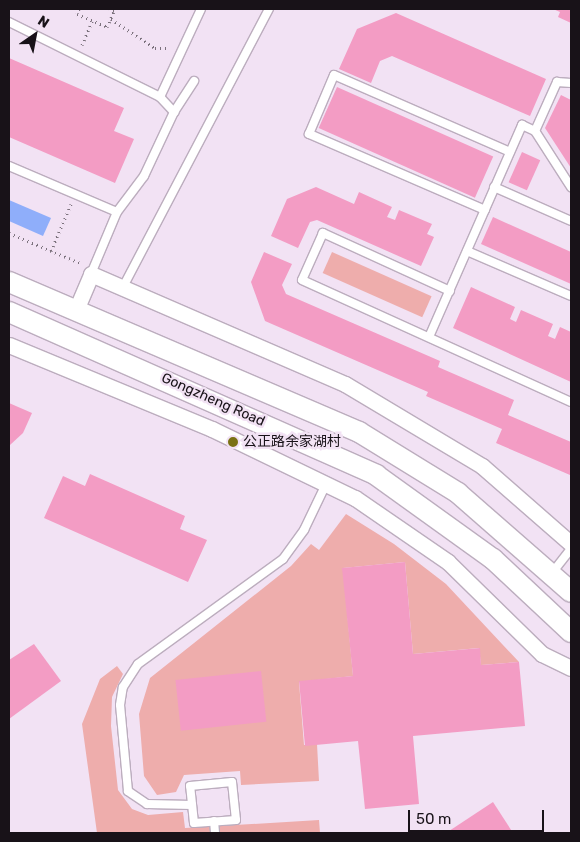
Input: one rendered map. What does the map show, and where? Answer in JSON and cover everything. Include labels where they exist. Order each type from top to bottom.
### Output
[{"type":"main road","points":[[9,282],[359,432],[458,493],[552,573],[571,592]]},
{"type":"main road","name":"Gongzheng Road","points":[[9,312],[376,475],[494,559],[571,632]]},
{"type":"street","points":[[76,310],[92,271],[123,287],[382,404],[482,466],[571,544]]},
{"type":"street","points":[[9,344],[328,482],[448,562],[542,654],[571,668]]},
{"type":"lane","points":[[160,97],[201,9]]},
{"type":"lane","points":[[123,287],[269,9]]},
{"type":"lane","points":[[9,22],[160,97],[174,112]]},
{"type":"lane","points":[[484,210],[308,134],[326,92],[334,75],[510,152]]},
{"type":"lane","points":[[92,271],[117,212],[144,176],[174,112],[194,81]]},
{"type":"lane","points":[[535,131],[557,82],[571,83]]},
{"type":"lane","points":[[429,338],[522,125],[535,131],[571,188]]},
{"type":"lane","points":[[9,166],[117,212]]},
{"type":"lane","points":[[494,187],[571,220]]},
{"type":"lane","points":[[450,291],[323,233],[302,280],[571,402]]},
{"type":"lane","points":[[467,250],[571,296]]},
{"type":"lane","points":[[192,805],[148,804],[128,791],[120,705],[123,688],[138,664],[283,559],[304,530],[328,482]]},
{"type":"lane","points":[[552,573],[571,549]]},
{"type":"lane","points":[[232,782],[236,820],[194,823],[192,805],[190,786],[232,782]]},
{"type":"lane","points":[[214,821],[215,833]]},
{"type":"path","points":[[79,9],[77,14],[107,27],[114,11],[109,9]]},
{"type":"path","points":[[111,20],[158,50],[186,43]]},
{"type":"path","points":[[77,56],[92,21]]},
{"type":"path","points":[[51,251],[75,194]]},
{"type":"path","points":[[9,233],[92,271]]},
{"type":"shaded area","points":[[332,252],[432,296],[422,317],[323,273]]},
{"type":"shaded area","points":[[346,514],[394,544],[446,584],[519,662],[481,665],[479,648],[413,654],[405,562],[343,568],[353,676],[299,682],[304,745],[317,744],[319,781],[241,785],[240,771],[184,775],[176,792],[157,795],[144,776],[139,714],[150,678],[291,566],[311,544],[319,550]]},
{"type":"shaded area","points":[[117,666],[123,674],[112,697],[111,726],[118,790],[132,809],[148,815],[183,812],[185,828],[319,820],[320,833],[97,833],[82,724],[100,679]]},
{"type":"water","points":[[9,200],[51,218],[43,236],[9,221]]},
{"type":"building","points":[[553,9],[571,9],[571,23],[558,17],[560,12]]},
{"type":"building","points":[[396,13],[546,79],[530,116],[392,56],[380,61],[371,83],[339,69],[357,29]]},
{"type":"building","points":[[9,58],[124,108],[114,131],[134,139],[115,183],[9,137]]},
{"type":"building","points":[[337,87],[493,157],[475,198],[319,128]]},
{"type":"building","points":[[561,95],[571,100],[571,168],[545,128]]},
{"type":"building","points":[[522,152],[540,160],[527,190],[509,182]]},
{"type":"building","points":[[316,187],[354,204],[359,192],[392,207],[387,217],[395,220],[399,210],[432,224],[427,234],[434,237],[421,266],[317,220],[310,222],[298,248],[271,236],[287,199]]},
{"type":"building","points":[[493,217],[571,252],[571,284],[481,244]]},
{"type":"building","points":[[264,252],[292,264],[282,285],[286,294],[440,361],[438,367],[514,400],[508,415],[571,442],[570,475],[496,443],[502,429],[426,396],[428,392],[265,321],[251,282]]},
{"type":"building","points":[[471,287],[515,307],[510,319],[516,322],[521,310],[553,324],[548,336],[555,339],[560,327],[571,332],[571,382],[453,328]]},
{"type":"building","points":[[9,403],[32,413],[23,433],[10,445]]},
{"type":"building","points":[[90,474],[185,516],[180,529],[207,540],[188,582],[44,518],[63,476],[85,486]]},
{"type":"building","points":[[405,562],[413,654],[480,648],[481,665],[519,662],[525,726],[413,736],[419,804],[365,809],[358,741],[305,746],[299,681],[353,676],[342,568]]},
{"type":"building","points":[[34,644],[61,681],[9,719],[9,660]]},
{"type":"building","points":[[261,671],[266,722],[181,731],[175,680]]},
{"type":"building","points":[[493,802],[513,833],[446,833]]},
{"type":"place","name":"公正路余家湖村","points":[[233,442]]}]
